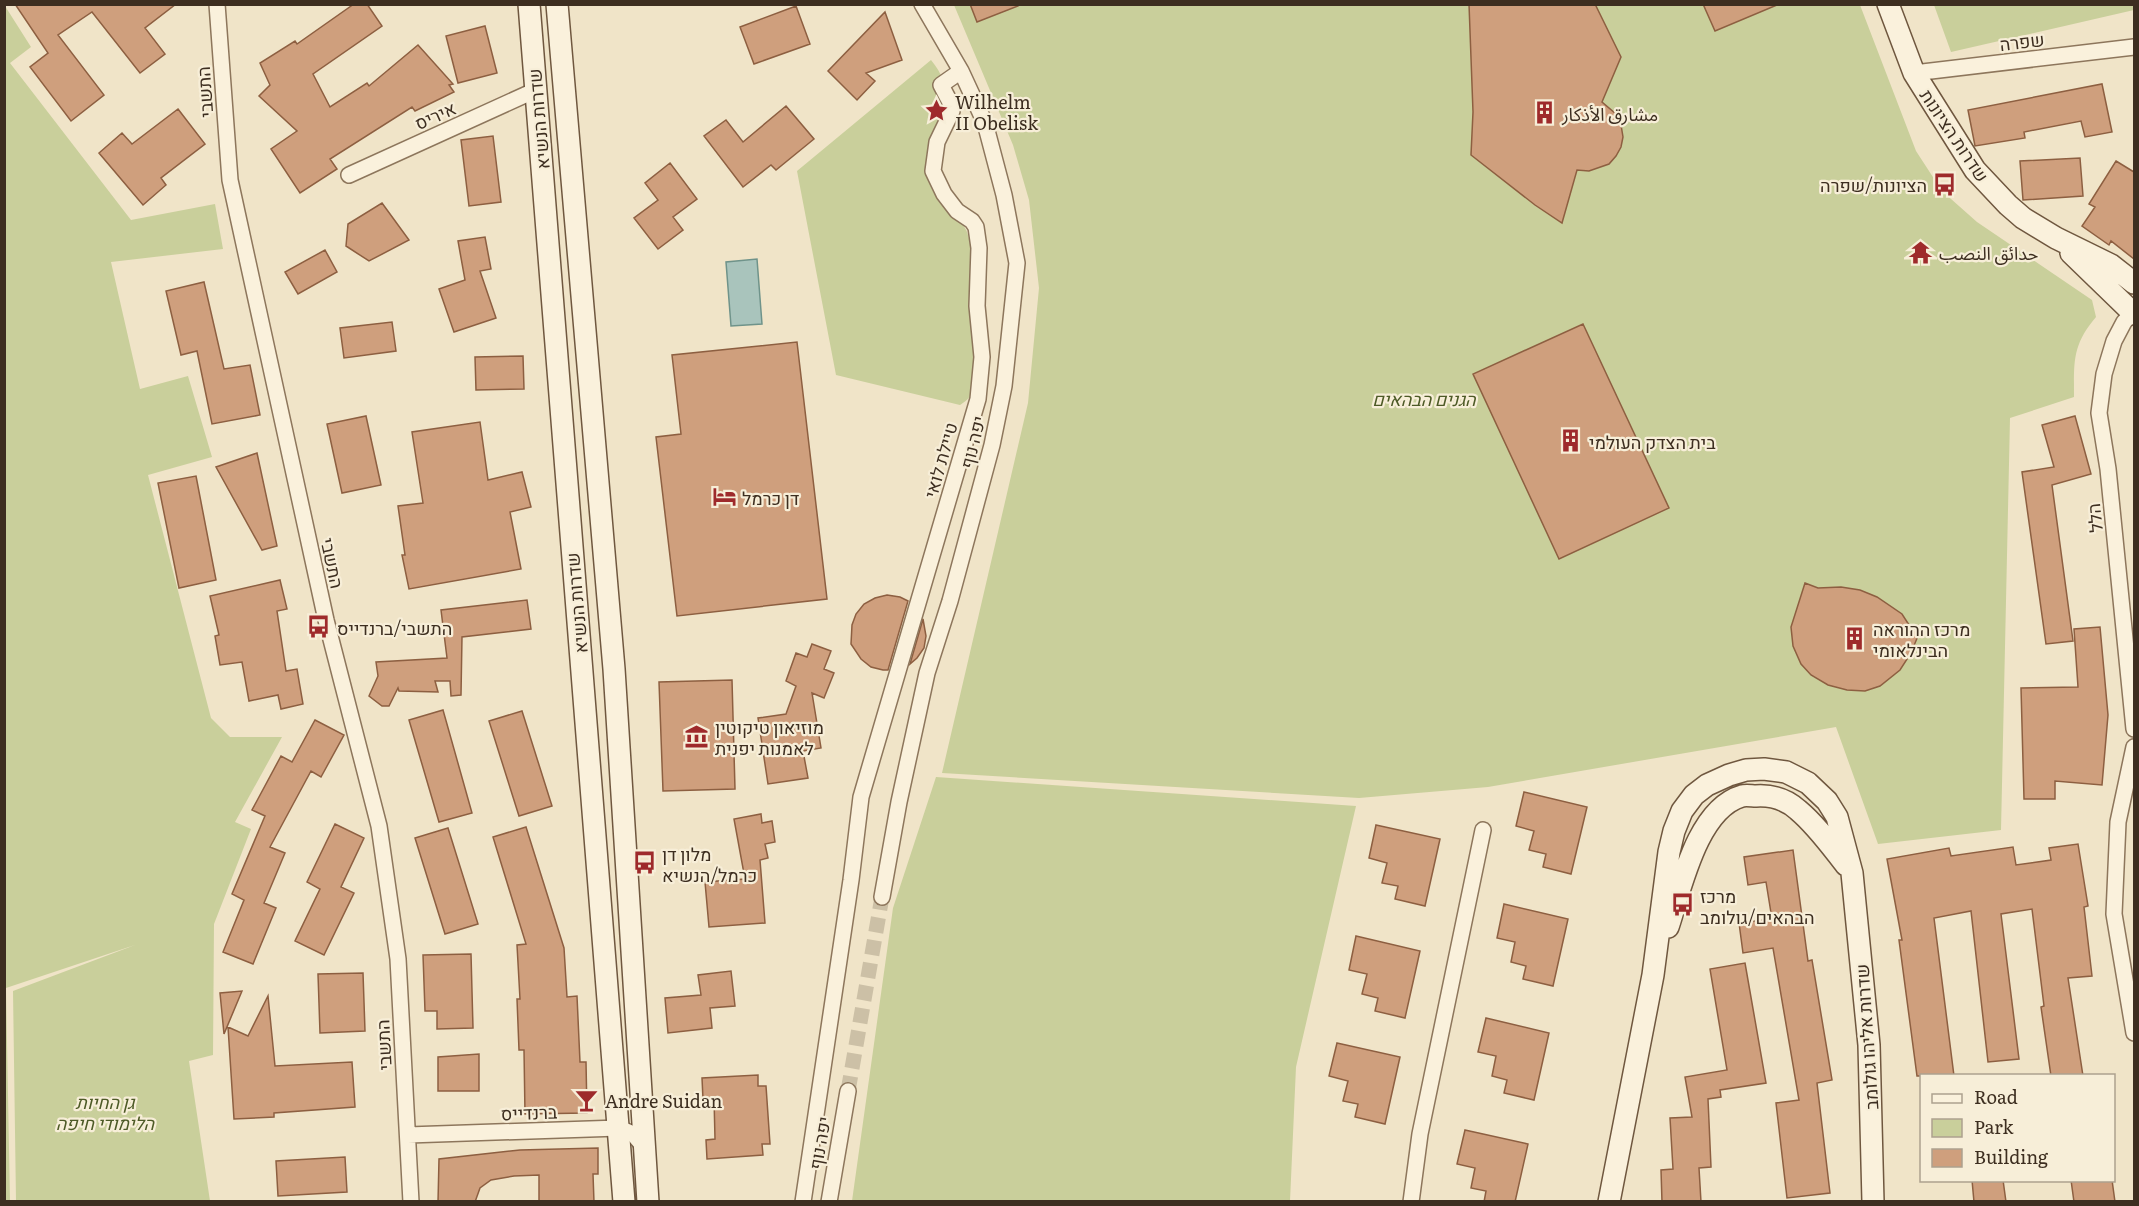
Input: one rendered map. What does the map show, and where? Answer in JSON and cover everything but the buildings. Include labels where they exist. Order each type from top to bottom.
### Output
[{"type":"street","name":"התשבי","points":[[218,4],[230,180],[326,620],[379,826],[398,959],[411,1202]]},
{"type":"street","name":"שדרות הנשיא","points":[[529,4],[624,1202]]},
{"type":"street","name":"שדרות הנשיא","points":[[557,4],[614,669],[648,1202]]},
{"type":"street","name":"יפה נוף","points":[[882,897],[899,802],[927,673],[950,601],[992,445],[1004,386],[1014,310],[1017,263],[1004,195],[985,123],[961,71],[922,4]]},
{"type":"street","name":"שדרות הציונות","points":[[1890,4],[1914,73],[1975,170],[2008,206],[2023,218],[2056,238],[2111,265],[2134,283]]},
{"type":"street","name":"שפרה","points":[[1914,73],[2134,47]]},
{"type":"street","name":"טיילת לואי","points":[[803,1202],[851,880],[861,797],[978,399],[982,357],[976,306],[979,248],[976,227],[972,221],[957,211],[944,194],[933,171],[937,142],[952,111],[951,104],[941,85],[961,71]]},
{"type":"street","name":"איריס","points":[[349,176],[536,90]]},
{"type":"street","name":"שדרות הציונות","points":[[2056,238],[2134,312]]},
{"type":"street","name":"הלל","points":[[2134,312],[2124,322],[2114,341],[2104,374],[2099,412],[2108,469],[2134,729]]},
{"type":"street","points":[[2134,747],[2118,822],[2114,914],[2134,1033]]},
{"type":"street","name":"שדרות אליהו גולומב","points":[[1609,1202],[1653,975],[1669,852],[1674,831],[1682,811],[1694,795],[1707,785],[1746,770],[1764,769],[1786,772],[1808,783],[1827,801],[1837,817],[1852,873],[1869,1045],[1873,1202]]},
{"type":"street","name":"שדרות אליהו גולומב","points":[[1653,975],[1694,851],[1712,818],[1725,805],[1743,796],[1772,795],[1796,808],[1817,828],[1852,873]]},
{"type":"street","points":[[1411,1202],[1420,1134],[1483,830]]},
{"type":"street","name":"יפה נוף","points":[[829,1202],[848,1091]]},
{"type":"street","name":"ברנדייס","points":[[408,1135],[619,1128]]},
{"type":"street","points":[[619,1128],[633,1134],[644,1147]]},
{"type":"green space","points":[[2134,4],[2134,10],[1951,52],[1934,5]]},
{"type":"green space","name":"הגנים הבהאים","points":[[954,5],[1860,5],[1916,151],[1942,191],[1977,222],[2092,300],[2096,317],[2078,345],[2074,397],[2010,418],[2001,830],[1878,844],[1836,727],[1488,787],[1359,798],[942,773],[1028,403],[1039,288],[1029,200],[1013,145]]},
{"type":"green space","name":"גן החיות הלימודי חיפה","points":[[5,6],[31,47],[10,63],[131,220],[215,204],[223,249],[111,262],[140,389],[188,376],[212,457],[148,475],[211,718],[230,737],[282,737],[235,822],[251,829],[214,924],[213,1055],[189,1061],[210,1201],[16,1201],[13,991],[135,945],[6,988],[10,1201],[5,1201]]},
{"type":"green space","points":[[931,60],[943,80],[949,102],[929,143],[927,170],[930,184],[937,197],[967,231],[971,256],[975,372],[970,396],[960,405],[836,375],[797,171]]},
{"type":"green space","points":[[936,777],[1356,806],[1296,1067],[1290,1201],[852,1201],[893,908]]},
{"type":"water","points":[[757,259],[762,324],[731,326],[726,262]]},
{"type":"tunnel","points":[[848,1091],[882,897]]},
{"type":"place","name":"Wilhelm II Obelisk","points":[[937,111]]},
{"type":"place","name":"مشارق الأذكار","points":[[1544,113]]},
{"type":"place","name":"הציונות/שפרה","points":[[1945,184]]},
{"type":"place","name":"حدائق النصب","points":[[1921,252]]},
{"type":"place","name":"בית הצדק העולמי","points":[[1571,441]]},
{"type":"place","name":"דן כרמל","points":[[724,497]]},
{"type":"place","name":"התשבי/ברנדייס","points":[[319,627]]},
{"type":"place","name":"מרכז ההוראה הבינלאומי","points":[[1855,638]]},
{"type":"place","name":"מוזיאון טיקוטין לאמנות יפנית","points":[[697,736]]},
{"type":"place","name":"מלון דן כרמל/הנשיא","points":[[644,863]]},
{"type":"place","name":"מרכז הבהאים/גולומב","points":[[1682,905]]},
{"type":"place","name":"Andre Suidan","points":[[587,1100]]}]
